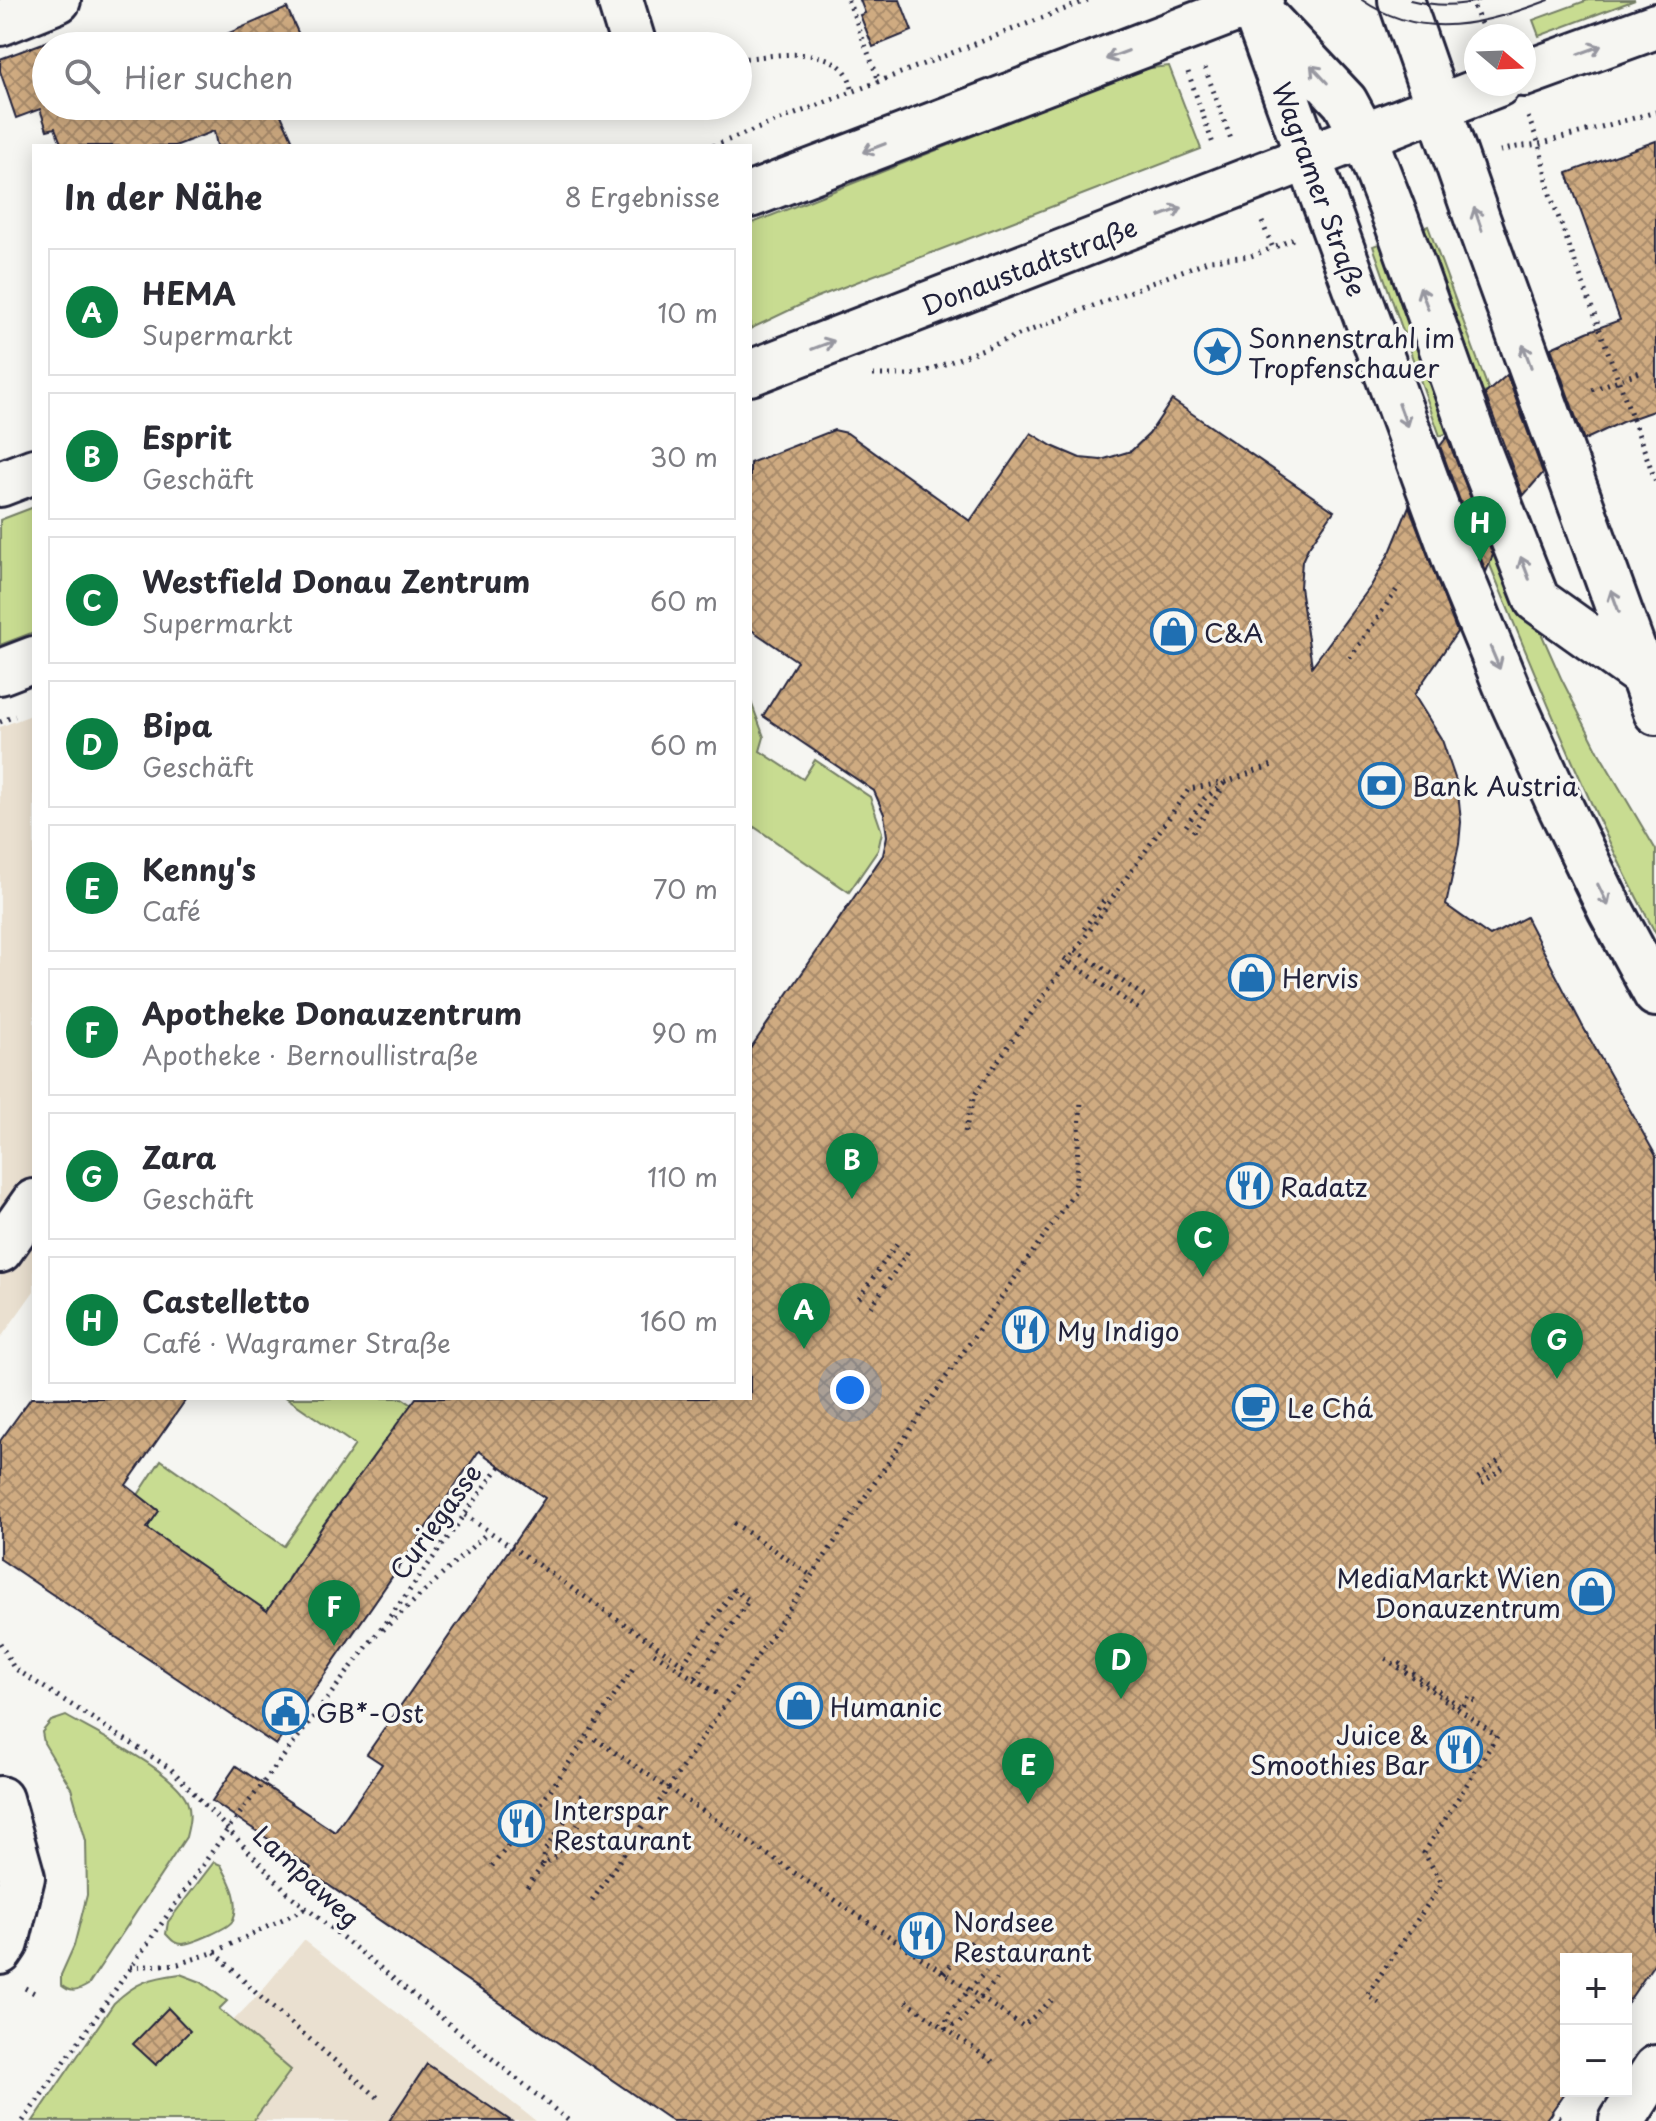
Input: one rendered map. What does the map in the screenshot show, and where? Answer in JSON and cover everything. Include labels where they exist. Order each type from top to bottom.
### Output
[{"type":"main road","points":[[620,0],[630,32]]},
{"type":"main road","points":[[1401,0],[1649,693]]},
{"type":"main road","points":[[0,23],[55,1]]},
{"type":"main road","points":[[752,194],[1255,1],[1345,102],[1364,137],[1394,212],[1478,450],[1537,600],[1649,693]]},
{"type":"main road","name":"Wagramer Straße","points":[[1255,1],[1461,576],[1561,808],[1656,994]]},
{"type":"main road","name":"Donaustadtstraße","points":[[1536,81],[1656,26]]},
{"type":"main road","name":"Donaustadtstraße","points":[[752,372],[1438,108],[1490,96]]},
{"type":"main road","points":[[0,484],[32,472]]},
{"type":"main road","points":[[0,672],[32,660]]},
{"type":"main road","points":[[0,1250],[32,1205]]},
{"type":"main road","points":[[0,1799],[22,1877],[6,1943],[0,1952]]},
{"type":"main road","points":[[1622,2121],[1656,2068]]},
{"type":"path","points":[[848,0],[879,81]]},
{"type":"path","points":[[718,144],[1088,0]]},
{"type":"path","points":[[1471,0],[1481,24]]},
{"type":"path","points":[[752,58],[819,55],[842,69],[853,92]]},
{"type":"path","points":[[1201,58],[1230,136]]},
{"type":"path","points":[[1183,60],[1213,144]]},
{"type":"path","points":[[1519,96],[1539,144],[1550,194],[1656,482]]},
{"type":"path","points":[[1506,149],[1539,144],[1656,112]]},
{"type":"path","points":[[1267,233],[1273,248]]},
{"type":"path","points":[[861,375],[922,373],[1210,260],[1251,256],[1292,240]]},
{"type":"path","points":[[1592,390],[1640,372]]},
{"type":"path","points":[[1350,658],[1400,585]]},
{"type":"path","points":[[965,1132],[974,1095],[1189,789],[1226,782],[1275,764]]},
{"type":"path","points":[[1186,826],[1205,798],[1226,782]]},
{"type":"path","points":[[1193,832],[1226,782]]},
{"type":"path","points":[[1084,929],[1107,896]]},
{"type":"path","points":[[1076,950],[1144,996]]},
{"type":"path","points":[[1064,958],[1141,1011]]},
{"type":"path","points":[[592,1901],[1075,1191],[1081,1101]]},
{"type":"path","points":[[859,1298],[900,1239]]},
{"type":"path","points":[[871,1307],[911,1247]]},
{"type":"path","points":[[1478,1478],[1505,1461],[1482,1484]]},
{"type":"path","name":"Curiegasse","points":[[23,2121],[228,1829],[500,1466]]},
{"type":"path","points":[[465,1515],[683,1664],[734,1590],[749,1600],[695,1679]]},
{"type":"path","points":[[734,1523],[812,1576]]},
{"type":"path","points":[[373,1639],[488,1532]]},
{"type":"path","name":"Lampaweg","points":[[0,1643],[14,1668],[171,1769],[289,1894],[569,2121]]},
{"type":"path","points":[[654,1653],[719,1695]]},
{"type":"path","points":[[1379,2003],[1367,1995],[1442,1883],[1424,1853],[1497,1736],[1385,1658]]},
{"type":"path","points":[[1399,1663],[1462,1708],[1469,1697],[1476,1702]]},
{"type":"path","points":[[492,1866],[541,1804],[634,1667]]},
{"type":"path","points":[[595,1739],[1023,2026],[1052,2000]]},
{"type":"path","points":[[543,1865],[545,1850],[583,1794]]},
{"type":"path","points":[[527,1887],[543,1865],[556,1856],[594,1801]]},
{"type":"path","points":[[130,1967],[178,1964],[215,1952],[306,1908]]},
{"type":"path","points":[[944,1973],[975,1938]]},
{"type":"path","points":[[215,1952],[258,1995],[382,2101]]},
{"type":"path","points":[[945,2029],[948,2014],[986,1971]]},
{"type":"path","points":[[945,2029],[959,2023],[997,1979]]},
{"type":"path","points":[[906,2001],[996,2064]]},
{"type":"path","points":[[1551,2113],[1563,2120]]},
{"type":"shaded area","points":[[32,715],[32,1294],[0,1339],[0,727]]},
{"type":"shaded area","points":[[304,1940],[536,2121],[136,2121],[258,1995]]},
{"type":"green space","points":[[1588,0],[1635,0],[1539,36],[1533,20]]},
{"type":"green space","points":[[1169,66],[1201,149],[815,298],[752,328],[752,223],[1142,69]]},
{"type":"green space","points":[[1428,226],[1489,391],[1472,398],[1413,232]]},
{"type":"green space","points":[[1392,239],[1459,429],[1440,436],[1373,246]]},
{"type":"green space","points":[[32,508],[32,633],[0,645],[0,520]]},
{"type":"green space","points":[[1496,531],[1561,678],[1599,753],[1656,850],[1656,934],[1584,787],[1478,536]]},
{"type":"green space","points":[[752,704],[764,737],[760,751],[803,779],[815,760],[870,797],[882,832],[878,850],[849,892],[752,825]]},
{"type":"green space","points":[[290,1400],[405,1400],[427,1415],[386,1439],[321,1528],[288,1578],[285,1624],[147,1528],[159,1511],[138,1495],[161,1460],[284,1546],[355,1445]]},
{"type":"green space","points":[[66,1716],[167,1777],[180,1789],[190,1814],[186,1837],[88,1985],[74,1991],[61,1985],[61,1975],[74,1946],[87,1895],[86,1841],[71,1788],[44,1743],[42,1732],[51,1721]]},
{"type":"green space","points":[[214,1862],[221,1865],[233,1892],[236,1906],[233,1920],[201,1939],[182,1944],[175,1942],[166,1934],[168,1922]]},
{"type":"green space","points":[[180,1974],[201,1982],[227,2001],[219,2009],[291,2070],[253,2121],[33,2121],[114,2003],[144,1982]]},
{"type":"building","points":[[860,0],[900,0],[912,31],[873,47],[860,15],[865,13]]},
{"type":"building","points":[[287,8],[298,32],[231,32]]},
{"type":"building","points":[[32,47],[32,112],[16,118],[0,71],[0,59]]},
{"type":"building","points":[[44,120],[283,120],[294,144],[217,144],[214,131],[180,144],[61,144],[55,128],[47,130]]},
{"type":"building","points":[[1656,141],[1656,410],[1584,440],[1551,348],[1620,320],[1567,173]]},
{"type":"building","points":[[1507,375],[1543,473],[1523,496],[1485,394]]},
{"type":"building","points":[[1172,400],[1334,511],[1302,561],[1300,587],[1312,666],[1371,586],[1391,550],[1409,506],[1457,632],[1414,695],[1442,740],[1456,781],[1461,822],[1446,905],[1490,936],[1526,917],[1582,1025],[1656,1156],[1656,1961],[1632,1996],[1632,1953],[1560,1953],[1562,2097],[1545,2121],[672,2121],[308,1871],[311,1868],[212,1801],[236,1766],[335,1832],[382,1764],[367,1754],[545,1498],[479,1451],[276,1745],[0,1559],[0,1441],[31,1398],[186,1400],[126,1485],[159,1511],[147,1528],[267,1611],[322,1527],[415,1400],[752,1400],[752,1046],[883,855],[887,836],[884,814],[874,791],[763,716],[797,661],[752,630],[752,462],[834,430],[847,433],[970,521],[1031,433],[1080,458],[1101,460],[1131,451],[1149,434]]},
{"type":"building","points":[[1447,437],[1493,555],[1486,572],[1440,446]]},
{"type":"building","points":[[168,2008],[190,2031],[156,2065],[133,2044]]},
{"type":"building","points":[[427,2064],[511,2121],[389,2121]]},
{"type":"tram line","points":[[1362,0],[1385,13],[1431,25],[1478,22],[1549,0]]},
{"type":"tram line","points":[[1410,0],[1446,5],[1481,0]]},
{"type":"place","name":"Sonnenstrahl im Tropfenschauer","points":[[1217,352]]},
{"type":"place","name":"Castelletto","points":[[1480,562]]},
{"type":"place","name":"C&A","points":[[1173,632]]},
{"type":"place","name":"Bank Austria","points":[[1381,785]]},
{"type":"place","name":"Hervis","points":[[1251,977]]},
{"type":"place","name":"Radatz","points":[[1249,1186]]},
{"type":"place","name":"Esprit","points":[[852,1199]]},
{"type":"place","name":"Westfield Donau Zentrum","points":[[1203,1277]]},
{"type":"place","name":"My Indigo","points":[[1026,1330]]},
{"type":"place","name":"HEMA","points":[[804,1349]]},
{"type":"place","name":"Zara","points":[[1557,1379]]},
{"type":"place","name":"Le Chá","points":[[1256,1407]]},
{"type":"place","name":"MediaMarkt Wien Donauzentrum","points":[[1592,1592]]},
{"type":"place","name":"Apotheke Donauzentrum","points":[[334,1646]]},
{"type":"place","name":"Bipa","points":[[1121,1699]]},
{"type":"place","name":"Humanic","points":[[799,1706]]},
{"type":"place","name":"GB*-Ost","points":[[285,1712]]},
{"type":"place","name":"Juice & Smoothies Bar","points":[[1460,1749]]},
{"type":"place","name":"Kenny's","points":[[1028,1804]]},
{"type":"place","name":"Interspar Restaurant","points":[[522,1824]]},
{"type":"place","name":"Nordsee Restaurant","points":[[922,1936]]}]
